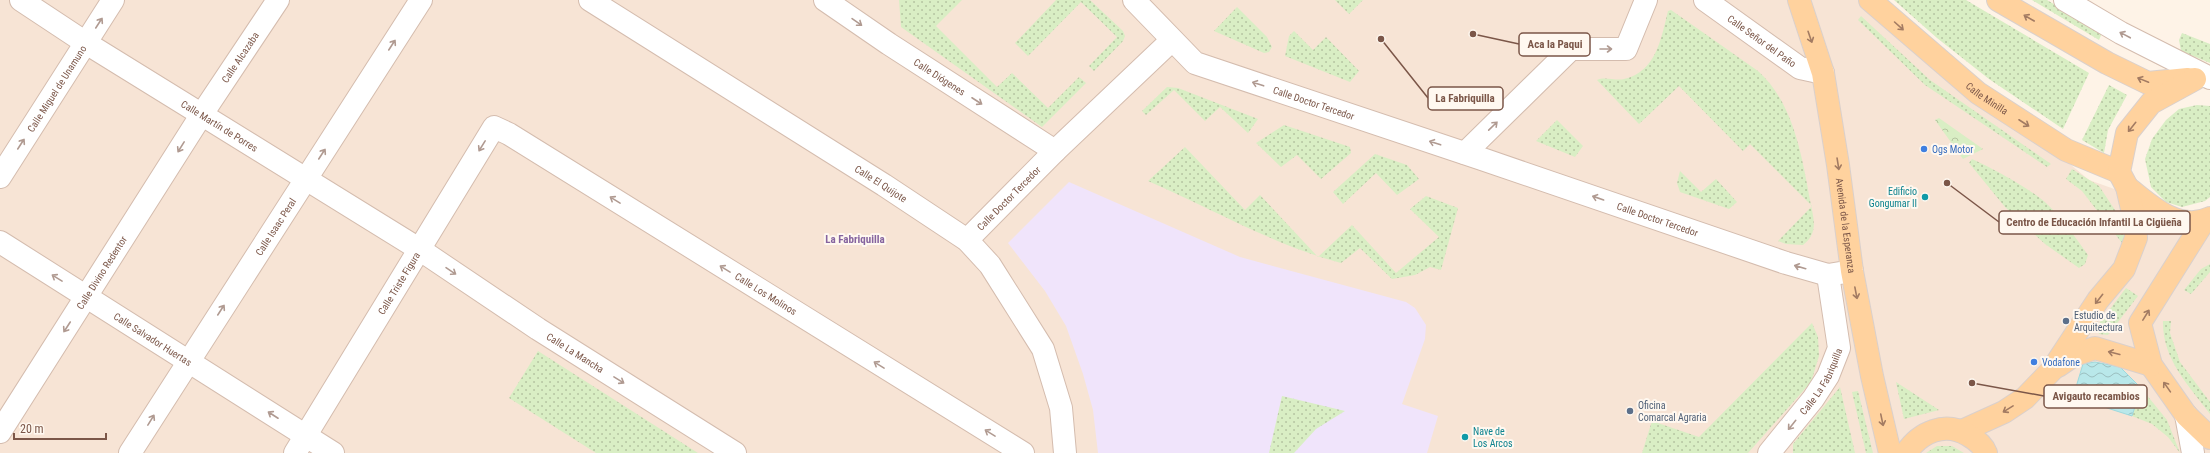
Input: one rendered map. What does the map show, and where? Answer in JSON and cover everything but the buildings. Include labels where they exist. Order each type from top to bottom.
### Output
[{"type":"main road","name":"Avenida de la Esperanza","points":[[1799,0],[1823,73],[1838,165],[1852,271],[1872,376],[1890,453]]},
{"type":"main road","name":"Calle Minilla","points":[[1870,0],[1978,93],[2066,150],[2123,180],[2153,208],[2180,222],[2207,219]]},
{"type":"main road","points":[[1998,0],[2107,64],[2148,83],[2206,79]]},
{"type":"main road","points":[[1962,431],[2004,412],[2025,398],[2052,370],[2098,300],[2124,269],[2136,238],[2135,222],[2123,180],[2127,133],[2151,103],[2206,79]]},
{"type":"main road","points":[[2207,219],[2140,323],[2151,365],[2186,416],[2210,438]]},
{"type":"main road","points":[[2052,370],[2074,355],[2095,348],[2151,365]]},
{"type":"main road","points":[[1906,453],[1921,436],[1934,430],[1948,428],[1962,431],[1975,439],[1986,453]]},
{"type":"street","name":"Calle Martín de Porres","points":[[22,0],[86,43],[419,249]]},
{"type":"street","name":"Calle Miguel de Unamuno","points":[[0,177],[113,0]]},
{"type":"street","name":"Calle Alcazaba","points":[[202,114],[278,0]]},
{"type":"street","name":"Calle Isaac Peral","points":[[130,453],[188,360],[421,0]]},
{"type":"street","name":"Calle El Quijote","points":[[590,0],[877,181],[966,240],[990,265],[1043,349],[1061,408],[1065,453]]},
{"type":"street","name":"Calle Diógenes","points":[[825,0],[889,44],[1055,151]]},
{"type":"street","name":"Calle Doctor Tercedor","points":[[1134,0],[1195,63],[1465,153],[1768,257],[1828,275],[1852,271]]},
{"type":"street","points":[[1465,153],[1571,49],[1626,49],[1646,0]]},
{"type":"street","name":"Calle Señor del Paño","points":[[1705,0],[1800,68],[1823,73]]},
{"type":"street","points":[[2065,0],[2121,33],[2206,79]]},
{"type":"street","name":"Calle Doctor Tercedor","points":[[966,240],[1055,151],[1172,40]]},
{"type":"street","name":"Calle Divino Redentor","points":[[0,432],[202,114]]},
{"type":"street","name":"Calle Triste Figura","points":[[301,444],[494,127],[509,134]]},
{"type":"street","name":"Calle Los Molinos","points":[[509,134],[1023,453]]},
{"type":"street","name":"Calle Salvador Huertas","points":[[0,242],[188,360],[301,444],[333,453]]},
{"type":"street","name":"Calle La Mancha","points":[[419,249],[538,329],[735,453]]},
{"type":"street","name":"Calle La Fabriquilla","points":[[1769,453],[1813,399],[1828,376],[1839,348],[1828,275]]},
{"type":"street","points":[[2186,416],[2193,453]]},
{"type":"shaded area","points":[[0,0],[1874,0],[2089,180],[2210,223],[2210,453],[0,453]]},
{"type":"shaded area","points":[[1069,182],[1240,257],[1406,302],[1415,308],[1426,325],[1425,339],[1402,404],[1438,416],[1427,453],[1098,453],[1093,410],[1083,374],[1066,326],[1045,291],[1008,243]]},
{"type":"green space","points":[[899,0],[962,0],[936,26],[997,87],[1012,73],[1048,108],[1079,77],[1086,83],[1042,127],[901,27]]},
{"type":"green space","points":[[1056,0],[1090,0],[1123,31],[1125,36],[1123,41],[1094,71],[1089,66],[1117,37],[1081,2],[1028,56],[1015,43]]},
{"type":"green space","points":[[1335,0],[1363,0],[1349,14]]},
{"type":"green space","points":[[1894,0],[1966,0],[2089,73],[2063,129],[1989,79],[1937,38]]},
{"type":"green space","points":[[2032,0],[2047,0],[2102,33],[2099,40]]},
{"type":"green space","points":[[1237,7],[1267,37],[1272,47],[1269,52],[1264,53],[1214,31]]},
{"type":"green space","points":[[1671,10],[1758,71],[1770,84],[1780,98],[1794,131],[1811,205],[1750,144],[1743,151],[1679,86],[1639,124],[1597,80],[1603,78],[1624,79],[1635,75],[1643,69],[1650,62],[1655,53],[1663,32],[1668,11]]},
{"type":"green space","points":[[1861,16],[1930,80],[2051,164],[2047,167],[1925,85],[1858,20]]},
{"type":"green space","points":[[1294,31],[1313,50],[1326,37],[1359,71],[1350,82],[1285,56],[1289,36]]},
{"type":"green space","points":[[2182,33],[2210,44],[2210,63],[2181,51],[2179,40]]},
{"type":"green space","points":[[2109,85],[2127,95],[2108,130],[2104,153],[2082,140]]},
{"type":"green space","points":[[1167,87],[1178,88],[1258,119],[1248,133],[1220,107],[1205,121],[1174,90],[1146,115],[1142,111]]},
{"type":"green space","points":[[2197,105],[2210,106],[2210,197],[2205,201],[2182,207],[2166,202],[2151,187],[2145,159],[2152,139],[2166,120],[2179,109]]},
{"type":"green space","points":[[1939,118],[1983,149],[1963,159],[1935,120]]},
{"type":"green space","points":[[1557,120],[1583,146],[1575,157],[1536,141]]},
{"type":"green space","points":[[1284,125],[1350,147],[1351,153],[1321,179],[1297,155],[1281,167],[1256,143]]},
{"type":"green space","points":[[1185,147],[1245,210],[1260,195],[1317,256],[1267,237],[1148,181]]},
{"type":"green space","points":[[1375,154],[1407,165],[1419,179],[1397,195],[1376,173],[1343,204],[1333,192]]},
{"type":"green space","points":[[1972,159],[2022,186],[2047,204],[2064,222],[2088,255],[2085,264],[2079,268],[2045,244],[2005,207],[1969,163]]},
{"type":"green space","points":[[2072,169],[2099,186],[2129,231],[2130,244],[2122,243],[2082,191],[2066,179]]},
{"type":"green space","points":[[1680,171],[1701,192],[1716,179],[1737,202],[1729,209],[1680,192],[1677,183]]},
{"type":"green space","points":[[1426,196],[1458,208],[1441,270],[1430,267],[1415,275],[1392,279],[1360,248],[1341,263],[1319,256],[1352,225],[1396,273],[1439,237],[1410,209]]},
{"type":"green space","points":[[1811,207],[1814,218],[1814,227],[1811,236],[1807,241],[1803,245],[1786,244],[1778,241]]},
{"type":"green space","points":[[2210,264],[2210,272],[2191,294],[2184,290],[2201,269]]},
{"type":"green space","points":[[2126,288],[2138,296],[2108,335],[2099,334],[2097,326]]},
{"type":"green space","points":[[2163,321],[2171,321],[2170,333],[2180,362],[2210,402],[2210,414],[2178,371],[2172,360],[2164,335]]},
{"type":"green space","points":[[1812,323],[1818,337],[1819,356],[1811,382],[1748,453],[1642,453],[1652,421],[1699,437]]},
{"type":"green space","points":[[538,351],[698,453],[596,453],[509,398]]},
{"type":"green space","points":[[1896,382],[1939,410],[1904,419]]},
{"type":"green space","points":[[1840,387],[1855,453],[1793,453],[1793,444]]},
{"type":"green space","points":[[2141,388],[2167,420],[2180,453],[2168,437],[2152,424],[2132,416]]},
{"type":"green space","points":[[1858,391],[1873,453],[1866,453],[1852,392]]},
{"type":"green space","points":[[1282,396],[1345,411],[1316,429],[1294,453],[1269,453]]},
{"type":"green space","points":[[1937,446],[1952,446],[1964,453],[1926,453]]},
{"type":"water","points":[[2095,362],[2120,367],[2141,388],[2132,416],[2073,397],[2083,364]]},
{"type":"place","name":"Aca la Paqui","points":[[1473,34]]},
{"type":"place","name":"La Fabriquilla","points":[[1381,39]]},
{"type":"place","name":"Ogs Motor","points":[[1924,149]]},
{"type":"place","name":"Centro de Educación Infantil La Cigüeña","points":[[1947,183]]},
{"type":"place","name":"Edificio Gongumar II","points":[[1925,197]]},
{"type":"place","name":"Estudio de Arquitectura","points":[[2066,321]]},
{"type":"place","name":"Vodafone","points":[[2034,362]]},
{"type":"place","name":"Avigauto recambios","points":[[1972,383]]},
{"type":"place","name":"Oficina Comarcal Agraria","points":[[1630,411]]},
{"type":"place","name":"Nave de Los Arcos","points":[[1465,437]]},
{"type":"district","name":"La Fabriquilla","points":[[855,239]]}]
